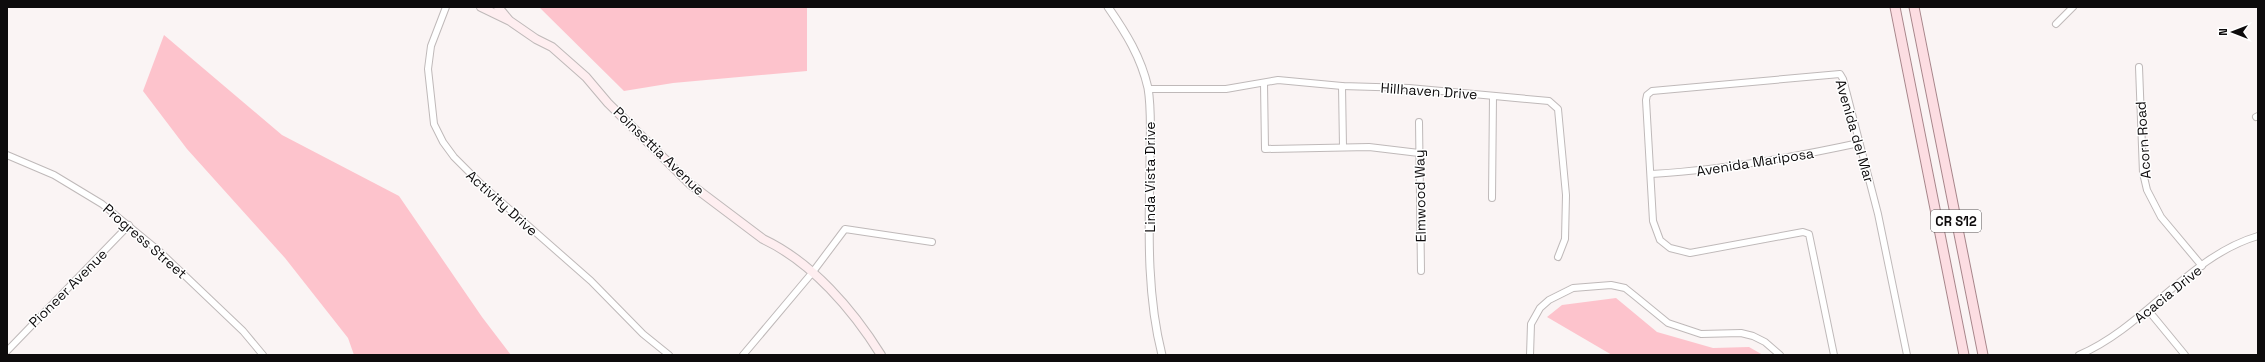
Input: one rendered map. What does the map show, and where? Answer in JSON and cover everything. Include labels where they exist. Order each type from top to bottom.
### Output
[{"type":"main road","name":"Poinsettia Avenue","points":[[481,7],[510,21],[536,39],[552,47],[586,77],[608,102],[690,184],[763,239],[776,245],[800,262],[856,320],[881,355]]},
{"type":"main road","points":[[498,7],[510,21]]},
{"type":"main road","name":"CR S12","points":[[1895,7],[1964,355]]},
{"type":"main road","name":"CR S12","points":[[1914,7],[1983,355]]},
{"type":"street","name":"Activity Drive","points":[[446,7],[431,46],[428,69],[434,124],[443,142],[454,157],[483,186],[591,281],[643,334],[669,355]]},
{"type":"street","name":"Linda Vista Drive","points":[[1108,7],[1135,48],[1148,89],[1151,147],[1150,283],[1155,327],[1162,355]]},
{"type":"street","points":[[2056,24],[2073,7]]},
{"type":"street","name":"Acorn Road","points":[[2139,67],[2143,172],[2147,190],[2161,217],[2202,266]]},
{"type":"street","name":"Avenida del Mar","points":[[1650,174],[1647,95],[1652,91],[1835,73],[1840,74],[1843,79],[1878,214],[1907,355]]},
{"type":"street","name":"Hillhaven Drive","points":[[1148,89],[1226,89],[1278,80],[1342,86],[1409,88],[1548,101],[1558,109],[1566,195],[1565,239],[1558,257]]},
{"type":"street","points":[[1264,82],[1265,149],[1369,147],[1419,153]]},
{"type":"street","points":[[1342,86],[1343,147]]},
{"type":"street","points":[[1492,198],[1493,96]]},
{"type":"street","name":"Elmwood Way","points":[[1419,122],[1421,271]]},
{"type":"street","name":"Avenida Mariposa","points":[[1650,174],[1705,171],[1859,143]]},
{"type":"street","name":"Progress Street","points":[[7,155],[54,175],[75,186],[130,225],[243,331],[263,355]]},
{"type":"street","points":[[1650,174],[1653,221],[1660,240],[1670,248],[1690,253],[1803,232],[1809,234],[1834,355]]},
{"type":"street","name":"Pioneer Avenue","points":[[7,351],[130,225]]},
{"type":"street","points":[[743,355],[812,273],[845,229],[932,242]]},
{"type":"street","name":"Acacia Drive","points":[[2080,355],[2095,348],[2148,310],[2202,266],[2228,248],[2258,236]]},
{"type":"street","points":[[1530,355],[1531,324],[1540,308],[1549,300],[1573,288],[1611,285],[1630,292],[1668,323],[1701,334],[1741,333],[1752,336],[1765,342],[1780,355]]},
{"type":"street","points":[[2148,310],[2185,355]]},
{"type":"shaded area","points":[[539,7],[807,7],[807,71],[673,83],[624,91]]},
{"type":"shaded area","points":[[164,35],[282,135],[399,196],[482,317],[511,355],[354,355],[348,338],[285,258],[187,149],[143,91]]},
{"type":"shaded area","points":[[1616,298],[1657,332],[1713,348],[1749,347],[1763,355],[1612,355],[1547,317],[1562,305]]}]
